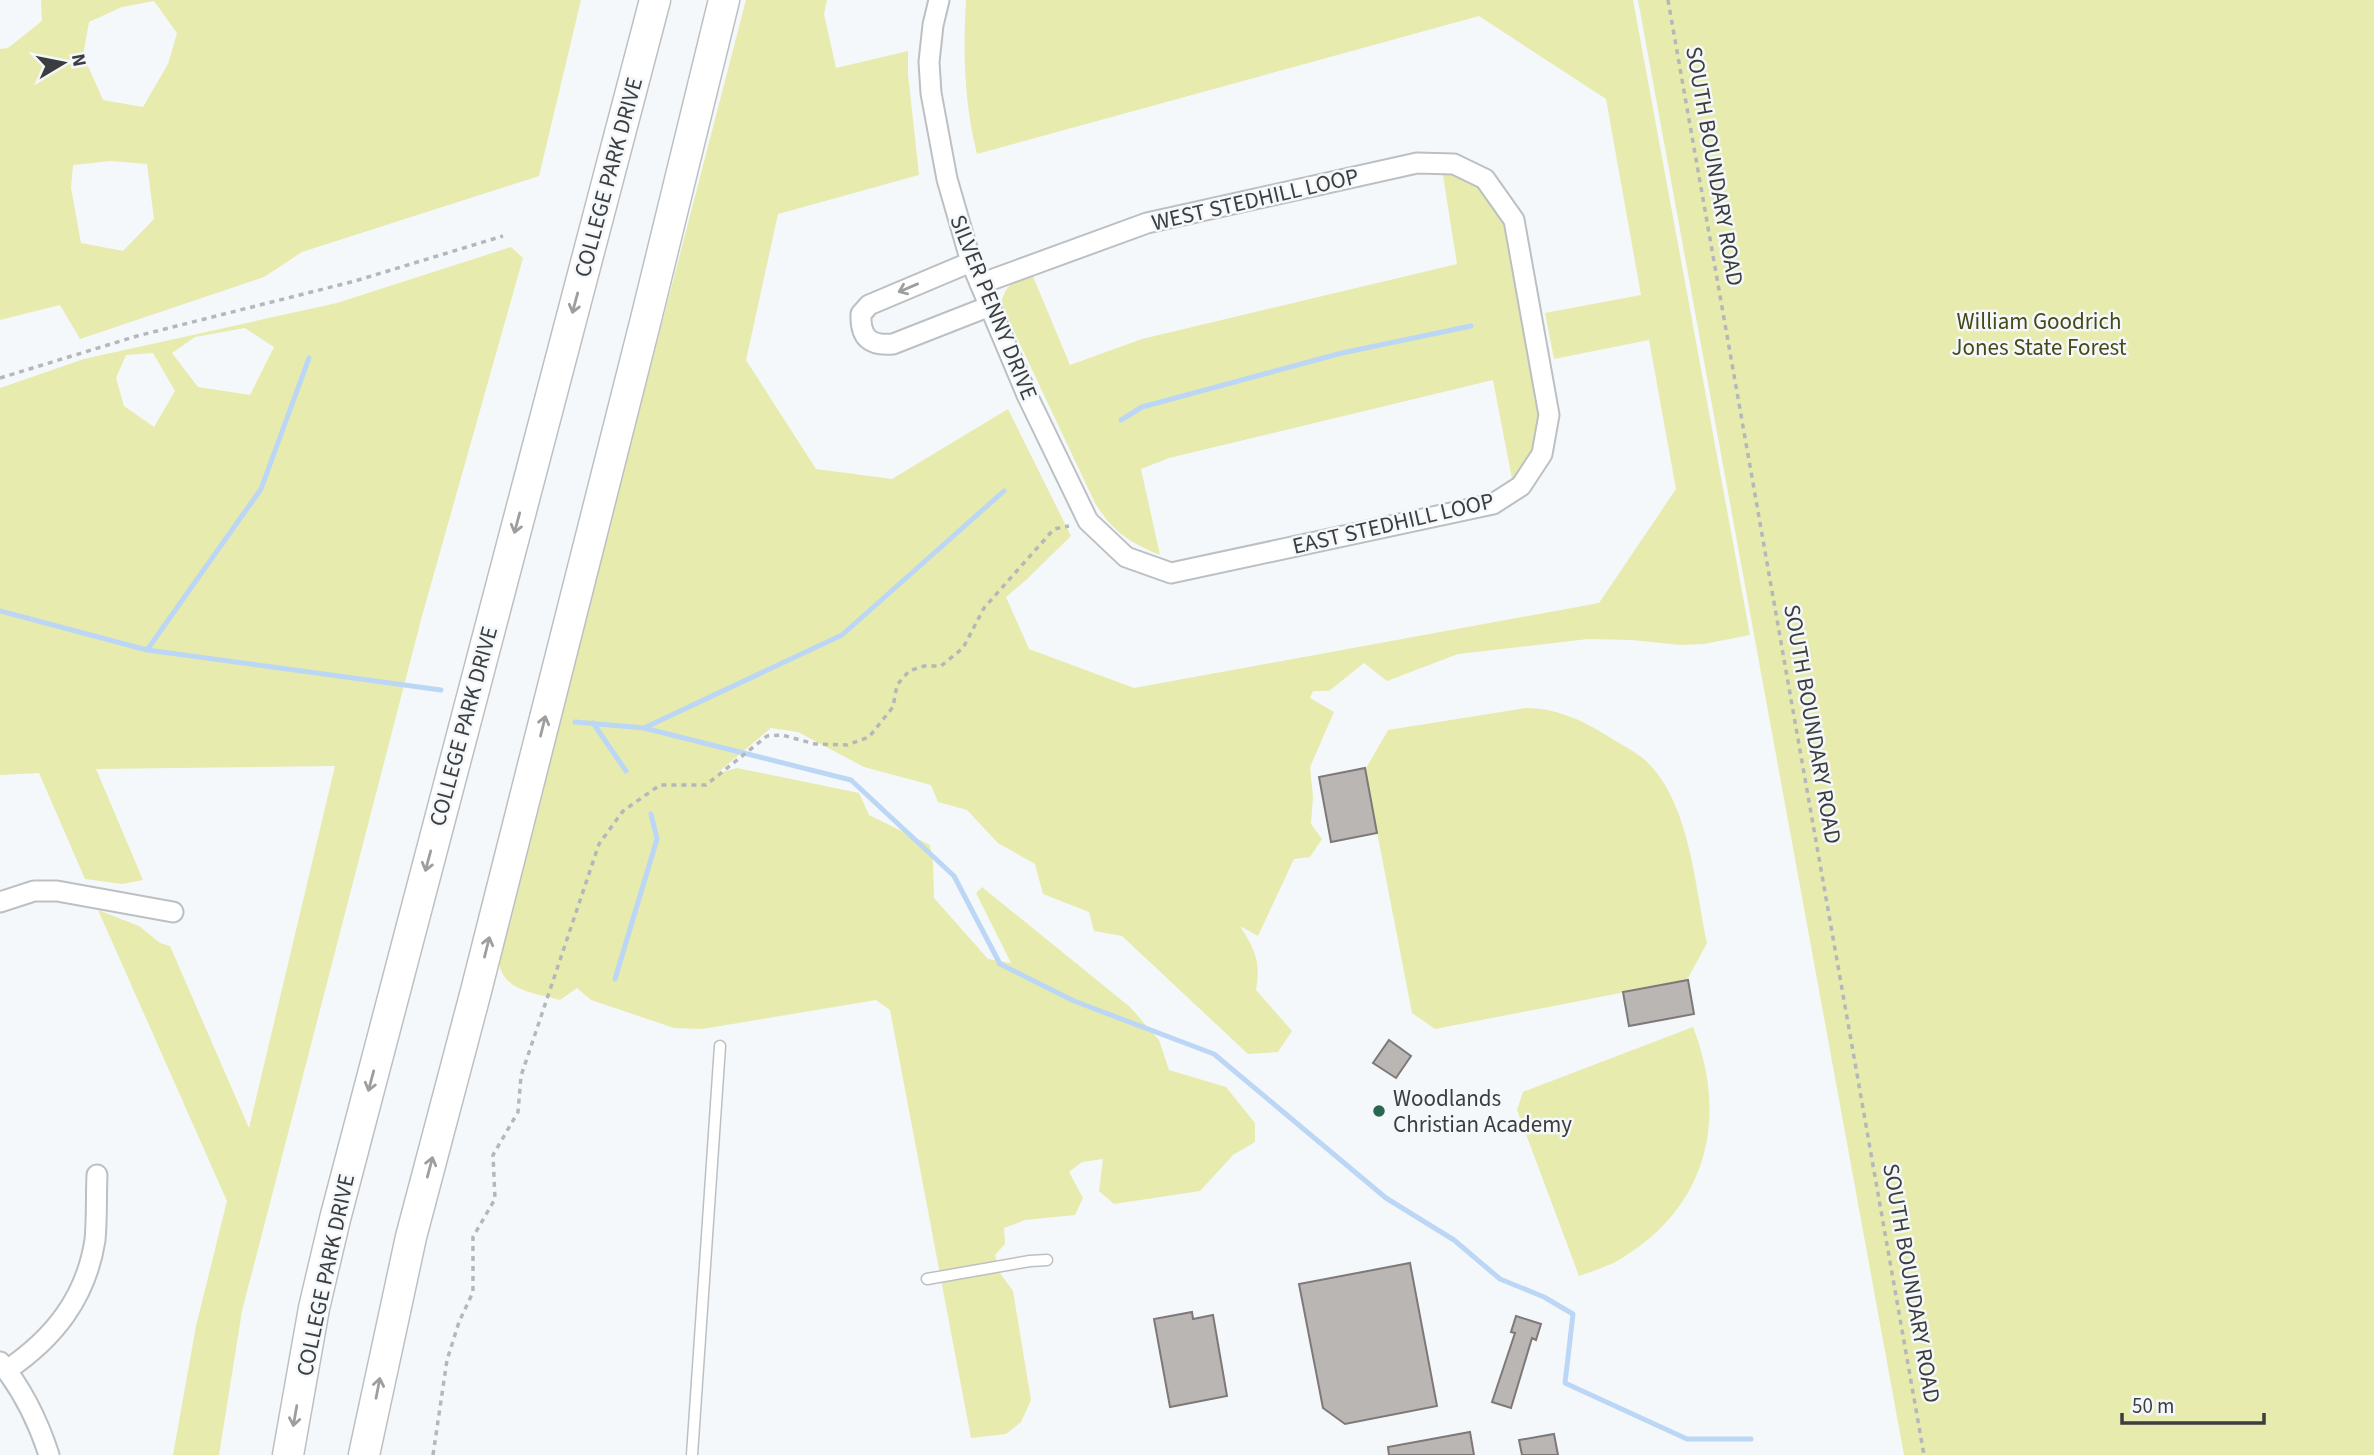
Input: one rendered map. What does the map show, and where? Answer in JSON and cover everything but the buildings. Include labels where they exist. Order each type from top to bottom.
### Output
[{"type":"main road","name":"COLLEGE PARK DRIVE","points":[[288,1455],[314,1308],[335,1219],[655,0]]},
{"type":"main road","points":[[365,1455],[411,1237],[640,346],[724,0]]},
{"type":"street","name":"SILVER PENNY DRIVE","points":[[939,0],[929,62],[931,93],[947,179],[971,262],[989,306],[1027,395],[1088,522]]},
{"type":"street","name":"WEST STEDHILL LOOP","points":[[980,284],[1147,223],[1417,163],[1454,164],[1485,179],[1514,220]]},
{"type":"street","name":"EAST STEDHILL LOOP","points":[[1088,522],[1126,557],[1171,573],[1493,504],[1521,486],[1542,454],[1549,415],[1514,220]]},
{"type":"street","points":[[971,262],[869,305],[861,314],[862,331],[868,340],[880,345],[893,344],[989,306]]},
{"type":"street","points":[[0,902],[34,891],[57,891],[173,912]]},
{"type":"street","points":[[49,1455],[33,1413],[3,1366],[46,1340],[78,1297],[89,1270],[95,1238],[97,1175]]},
{"type":"lane","points":[[692,1455],[720,1046]]},
{"type":"lane","points":[[927,1279],[1047,1260]]},
{"type":"path","name":"SOUTH BOUNDARY ROAD","points":[[1668,0],[1924,1455]]},
{"type":"path","points":[[0,378],[137,335],[355,281],[503,236]]},
{"type":"path","points":[[433,1455],[447,1360],[458,1322],[473,1292],[473,1237],[495,1199],[493,1155],[518,1112],[521,1076],[599,844],[623,811],[660,785],[706,785],[768,736],[847,746],[869,737],[893,707],[897,685],[909,671],[924,666],[941,666],[963,648],[984,608],[1054,528],[1066,525],[1076,528],[1088,522]]},
{"type":"green space","points":[[41,0],[581,0],[539,176],[302,252],[264,277],[80,339],[60,305],[0,320],[0,49],[8,48],[42,21]],"holes":[[[154,1],[177,33],[168,64],[143,107],[103,100],[83,55],[89,22],[122,7]],[[111,161],[147,164],[154,219],[123,251],[81,243],[71,188],[73,165]]]},
{"type":"green space","points":[[746,0],[827,0],[824,14],[836,68],[908,51],[919,175],[778,214],[746,360],[816,469],[892,479],[1008,409],[1071,536],[1006,597],[1029,649],[1134,688],[1599,603],[1676,489],[1649,340],[1554,359],[1545,313],[1641,295],[1606,99],[1479,16],[977,154],[969,115],[966,77],[966,0],[1633,0],[1750,635],[1704,644],[1680,645],[1588,639],[1458,654],[1387,681],[1364,663],[1329,691],[1313,691],[1310,698],[1334,712],[1310,767],[1313,797],[1311,824],[1322,839],[1310,857],[1294,859],[1258,936],[1240,926],[1256,956],[1256,990],[1292,1031],[1278,1052],[1248,1054],[1122,936],[1094,931],[1089,912],[1043,894],[1035,864],[998,843],[967,810],[938,802],[931,785],[864,767],[798,732],[771,728],[716,774],[737,768],[859,793],[869,815],[930,845],[934,898],[988,959],[1011,963],[976,893],[982,887],[1130,1007],[1159,1040],[1169,1070],[1226,1087],[1255,1123],[1255,1142],[1233,1155],[1200,1191],[1114,1204],[1099,1191],[1103,1159],[1082,1162],[1069,1172],[1083,1198],[1075,1215],[1025,1220],[1004,1228],[1005,1244],[995,1255],[1000,1273],[1013,1291],[1031,1400],[1021,1422],[1006,1434],[971,1438],[890,1010],[876,1000],[702,1029],[674,1028],[591,1000],[577,988],[560,1000],[527,991],[509,982],[499,964],[499,951]]},
{"type":"green space","name":"William Goodrich Jones State Forest","points":[[1638,0],[2374,0],[2374,1455],[1904,1455]]},
{"type":"green space","points":[[1442,169],[1476,180],[1509,228],[1541,416],[1531,458],[1512,479],[1493,380],[1169,458],[1141,469],[1160,555],[1115,529],[1095,503],[1001,304],[1008,288],[1015,281],[1032,274],[1070,365],[1142,339],[1457,264]]},
{"type":"green space","points":[[511,247],[523,258],[422,616],[242,1311],[219,1455],[173,1455],[196,1326],[227,1201],[98,910],[139,926],[160,943],[170,946],[249,1128],[335,766],[96,769],[143,880],[122,884],[85,879],[39,773],[0,775],[0,388],[84,359],[337,303]],"holes":[[[245,328],[274,347],[250,395],[198,387],[172,353],[195,337]],[[153,353],[175,391],[154,427],[124,406],[116,378],[126,355]]]},
{"type":"green space","points":[[1526,708],[1558,713],[1587,724],[1638,754],[1661,779],[1673,800],[1689,847],[1707,943],[1687,980],[1435,1029],[1412,1013],[1365,770],[1388,730]]},
{"type":"green space","points":[[1693,1027],[1704,1062],[1709,1095],[1709,1128],[1702,1159],[1691,1188],[1673,1215],[1649,1239],[1619,1260],[1579,1276],[1517,1110],[1523,1092]]},
{"type":"waterway","points":[[1121,420],[1142,407],[1342,353],[1471,326]]},
{"type":"waterway","points":[[147,650],[261,489],[309,358]]},
{"type":"waterway","points":[[575,722],[644,728],[842,635],[1004,491]]},
{"type":"waterway","points":[[0,611],[147,650],[441,690]]},
{"type":"waterway","points":[[593,723],[626,771]]},
{"type":"waterway","points":[[644,728],[851,780],[954,876],[1000,964],[1074,1001],[1214,1054],[1386,1198],[1454,1240],[1500,1279],[1544,1297],[1573,1314],[1565,1383],[1687,1439],[1751,1439]]},
{"type":"waterway","points":[[615,979],[657,839],[651,814]]},
{"type":"place","name":"Woodlands Christian Academy","points":[[1379,1111]]}]
